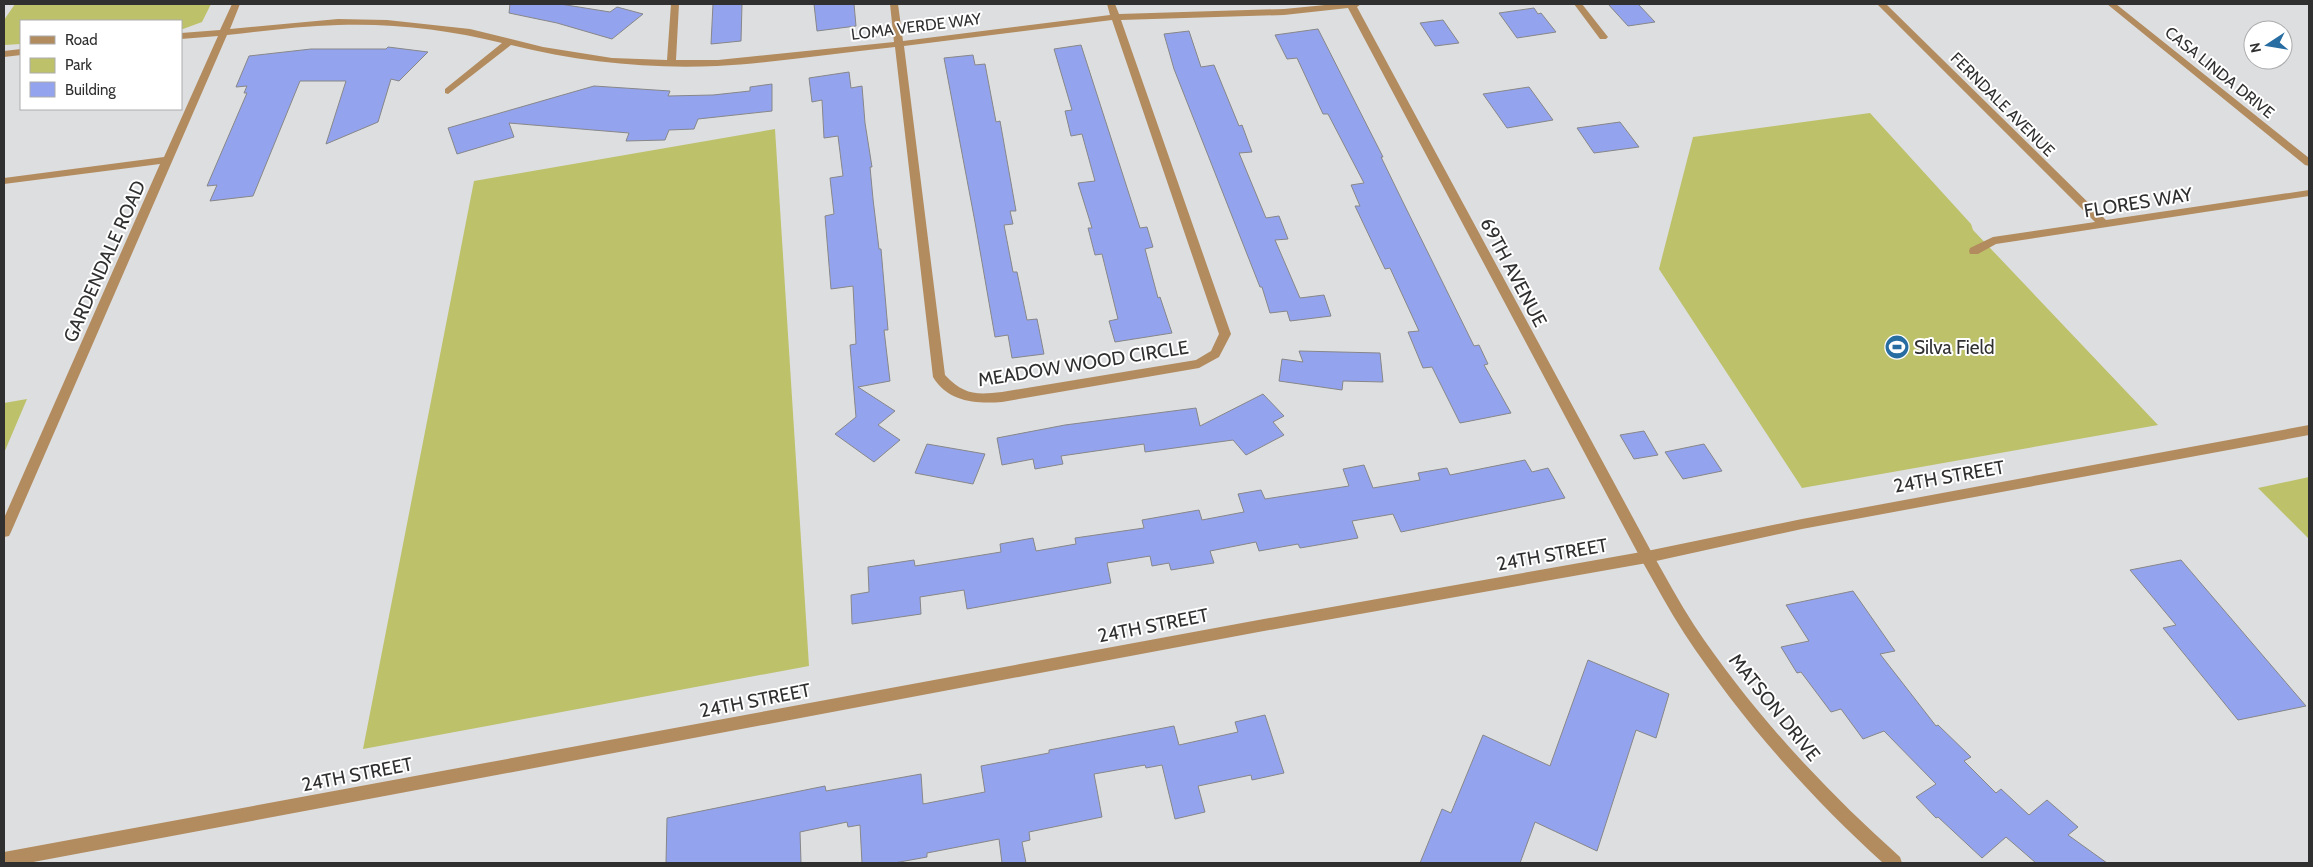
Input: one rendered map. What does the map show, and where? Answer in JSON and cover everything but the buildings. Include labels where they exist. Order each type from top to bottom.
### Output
[{"type":"street","name":"GARDENDALE ROAD","points":[[4,532],[236,4]]},
{"type":"street","points":[[671,64],[675,4]]},
{"type":"street","name":"MEADOW WOOD CIRCLE","points":[[894,4],[939,377],[950,389],[975,400],[1198,364],[1215,354],[1225,334],[1111,4]]},
{"type":"street","name":"69TH AVENUE","points":[[1351,4],[1647,557]]},
{"type":"street","name":"LOMA VERDE WAY","points":[[182,36],[338,22],[387,23],[452,30],[577,56],[612,61],[671,64],[766,59],[1116,17],[1284,12],[1357,4]]},
{"type":"street","points":[[1578,4],[1603,36]]},
{"type":"street","name":"FERNDALE AVENUE","points":[[1882,4],[2104,225]]},
{"type":"street","name":"CASA LINDA DRIVE","points":[[2111,4],[2309,163]]},
{"type":"street","points":[[448,91],[510,41]]},
{"type":"street","points":[[4,54],[20,52]]},
{"type":"street","points":[[4,181],[168,160]]},
{"type":"street","name":"FLORES WAY","points":[[1974,252],[1993,241],[2309,193]]},
{"type":"street","name":"24TH STREET","points":[[4,860],[1244,629],[1647,557],[1802,524],[2309,430]]},
{"type":"street","name":"MATSON DRIVE","points":[[1647,557],[1689,629],[1736,693],[1804,774],[1870,842],[1894,863]]},
{"type":"green space","points":[[15,4],[211,4],[202,22],[183,29],[182,20],[20,20],[20,44],[4,45],[4,20]]},
{"type":"green space","name":"Silva Field","points":[[1870,113],[1971,224],[1973,230],[2158,425],[1802,488],[1659,269],[1693,137]]},
{"type":"green space","points":[[775,129],[809,666],[363,749],[474,181]]},
{"type":"green space","points":[[27,399],[4,453],[4,403]]},
{"type":"green space","points":[[2309,477],[2309,539],[2258,488]]},
{"type":"place","name":"Silva Field","points":[[1897,347]]}]
